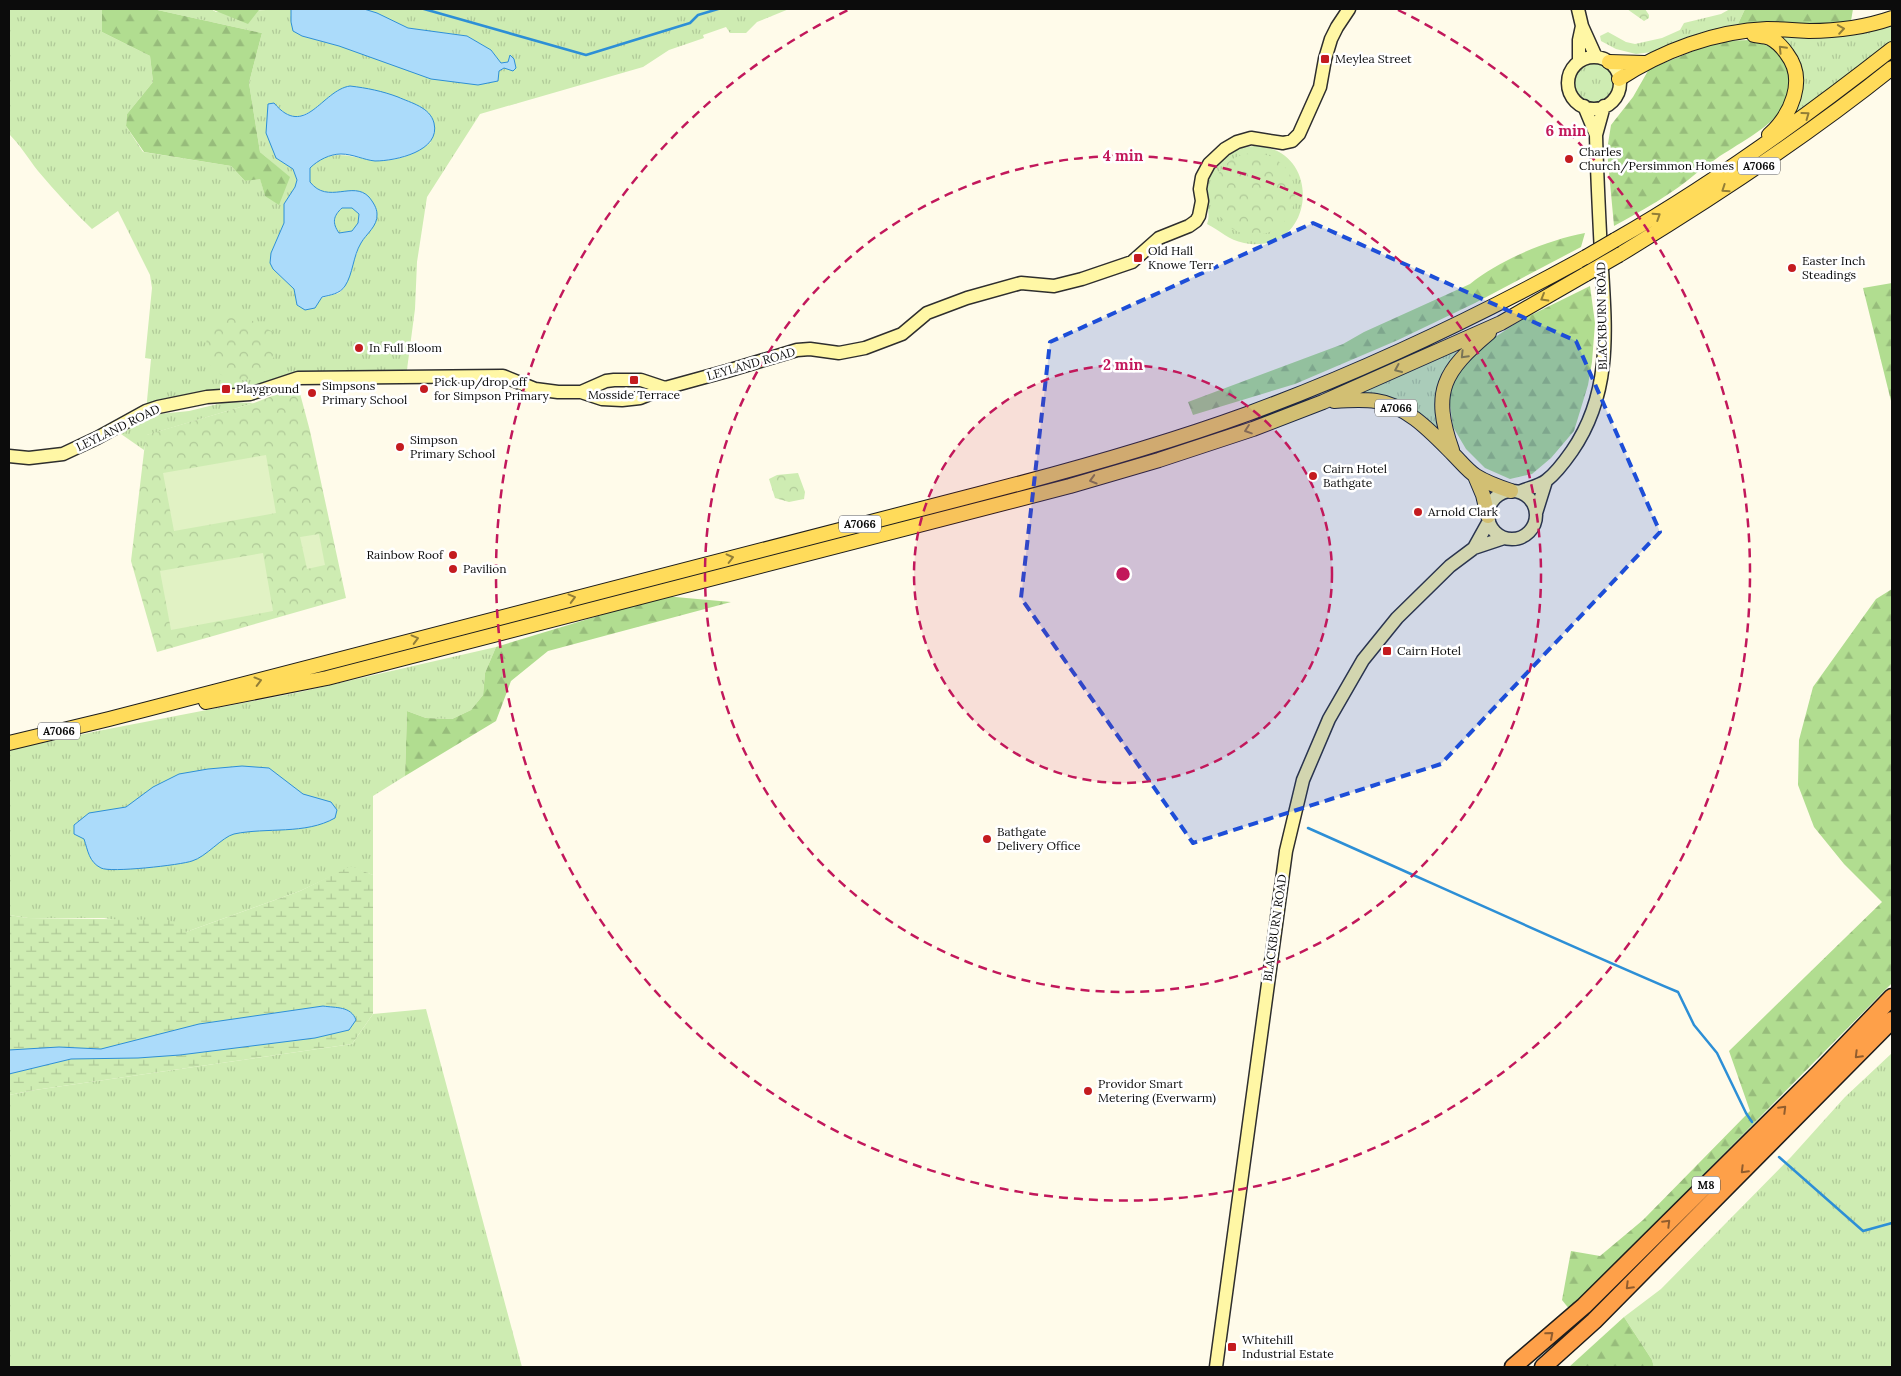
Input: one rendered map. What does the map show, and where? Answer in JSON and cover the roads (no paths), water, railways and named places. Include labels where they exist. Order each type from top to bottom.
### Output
[{"type":"highway","name":"M8","points":[[1513,1367],[1584,1306],[1817,1074],[1892,996]]},
{"type":"highway","name":"M8","points":[[1543,1367],[1594,1321],[1892,1020]]},
{"type":"main road","name":"LEYLAND ROAD","points":[[9,456],[29,458],[63,454],[146,411],[158,407],[207,397],[250,394],[298,378],[503,376],[536,389],[558,392],[581,392],[602,399],[622,400],[648,396],[665,388],[797,350],[810,349],[839,353],[864,348],[902,334],[927,313],[967,298],[1021,283],[1054,286],[1082,279],[1132,262],[1160,238],[1189,226],[1196,221],[1202,201],[1200,189],[1202,176],[1209,164],[1224,149],[1237,142],[1251,138],[1282,143],[1292,141],[1299,134],[1320,87],[1324,60],[1331,39],[1350,9]]},
{"type":"main road","points":[[1578,9],[1582,26],[1596,57]]},
{"type":"main road","name":"A7066","points":[[1645,63],[1699,42],[1740,32],[1766,29],[1834,30],[1867,26],[1892,18]]},
{"type":"main road","points":[[1582,26],[1579,61],[1570,74],[1568,88],[1575,101],[1584,106],[1597,108],[1604,106],[1616,96],[1619,79],[1616,70],[1610,62]]},
{"type":"main road","name":"A7066","points":[[1740,32],[1771,38],[1791,59],[1796,73],[1796,92],[1789,111],[1772,132],[1741,160]]},
{"type":"main road","name":"A7066","points":[[9,743],[109,719],[1066,472],[1159,444],[1247,414],[1414,345],[1514,296],[1648,222],[1804,117],[1892,48]]},
{"type":"main road","points":[[1579,61],[1596,57],[1610,62],[1645,63]]},
{"type":"main road","points":[[1619,79],[1645,63]]},
{"type":"main road","name":"A7066","points":[[109,719],[245,696],[326,678],[1070,486],[1253,429],[1323,402],[1500,323],[1692,211],[1838,111],[1892,68]]},
{"type":"main road","name":"BLACKBURN ROAD","points":[[1584,106],[1596,135]]},
{"type":"main road","name":"BLACKBURN ROAD","points":[[1536,513],[1546,481],[1569,455],[1592,416],[1601,383],[1604,356],[1604,323],[1596,135],[1604,106]]},
{"type":"main road","name":"A7066","points":[[1454,455],[1444,428],[1442,412],[1442,393],[1446,381],[1453,367],[1465,353],[1500,323]]},
{"type":"main road","name":"LEYLAND ROAD","points":[[581,392],[606,381],[614,380],[641,380],[665,388]]},
{"type":"main road","name":"A7066","points":[[1323,402],[1378,401],[1400,409],[1416,420],[1475,476],[1495,486],[1515,491]]},
{"type":"main road","name":"A7066","points":[[1475,476],[1483,495],[1488,518]]},
{"type":"main road","name":"BLACKBURN ROAD","points":[[1515,491],[1546,481]]},
{"type":"main road","points":[[1515,491],[1527,496],[1533,502],[1536,513],[1535,523],[1527,534],[1515,539],[1504,538],[1496,533],[1488,518],[1489,508],[1499,494],[1515,491]]},
{"type":"main road","name":"BLACKBURN ROAD","points":[[1474,548],[1488,518]]},
{"type":"main road","name":"BLACKBURN ROAD","points":[[1216,1367],[1286,851],[1303,780],[1328,719],[1363,660],[1397,618],[1450,566],[1474,548],[1504,538]]},
{"type":"water","points":[[291,9],[364,9],[408,28],[467,36],[491,50],[501,63],[508,62],[510,55],[514,59],[516,68],[513,71],[504,68],[499,71],[498,81],[478,85],[431,79],[339,46],[302,36],[293,31]]},
{"type":"water","points":[[350,86],[380,91],[414,104],[429,113],[434,123],[434,133],[431,141],[424,147],[405,156],[375,161],[337,154],[324,158],[310,168],[310,182],[317,189],[325,192],[363,192],[376,207],[377,218],[374,226],[358,248],[350,276],[343,289],[322,297],[315,308],[305,310],[297,305],[294,289],[273,269],[270,263],[271,253],[284,223],[284,204],[295,187],[297,180],[293,169],[276,158],[266,133],[268,104],[274,103],[285,113],[295,117],[313,110],[340,89]],"holes":[[[342,208],[352,208],[359,214],[358,223],[352,231],[339,233],[334,223],[337,214]]]},
{"type":"water","points":[[242,766],[269,768],[303,794],[331,802],[337,810],[335,818],[311,827],[299,829],[234,834],[224,839],[203,856],[185,863],[117,870],[97,866],[91,859],[84,839],[74,834],[74,825],[89,813],[126,807],[153,787],[179,774]]},
{"type":"water","points":[[323,1006],[347,1010],[354,1015],[356,1020],[349,1030],[315,1038],[180,1055],[71,1059],[9,1074],[9,1050],[59,1047],[101,1049],[199,1024]]},
{"type":"waterway","points":[[424,9],[586,55],[690,23],[698,15],[718,9]]},
{"type":"waterway","points":[[1308,828],[1678,992],[1694,1025],[1717,1053],[1752,1122]]},
{"type":"waterway","points":[[1779,1157],[1863,1231],[1892,1223]]},
{"type":"place","name":"Meylea Street","points":[[1325,59]]},
{"type":"place","name":"Charles Church/Persimmon Homes","points":[[1569,159]]},
{"type":"place","name":"Old Hall Knowe Terr","points":[[1138,258]]},
{"type":"place","name":"Easter Inch Steadings","points":[[1792,268]]},
{"type":"place","name":"In Full Bloom","points":[[359,348]]},
{"type":"place","name":"Mosside Terrace","points":[[634,380]]},
{"type":"place","name":"Playground","points":[[226,389]]},
{"type":"place","name":"Pick up/drop off for Simpson Primary","points":[[424,389]]},
{"type":"place","name":"Simpsons Primary School","points":[[312,393]]},
{"type":"place","name":"Simpson Primary School","points":[[400,447]]},
{"type":"place","name":"Cairn Hotel Bathgate","points":[[1313,476]]},
{"type":"place","name":"Arnold Clark","points":[[1418,512]]},
{"type":"place","name":"Rainbow Roof","points":[[453,555]]},
{"type":"place","name":"Pavilion","points":[[453,569]]},
{"type":"place","name":"Cairn Hotel","points":[[1387,651]]},
{"type":"place","name":"Bathgate Delivery Office","points":[[987,839]]},
{"type":"place","name":"Providor Smart Metering (Everwarm)","points":[[1088,1091]]},
{"type":"place","name":"Whitehill Industrial Estate","points":[[1232,1347]]}]
